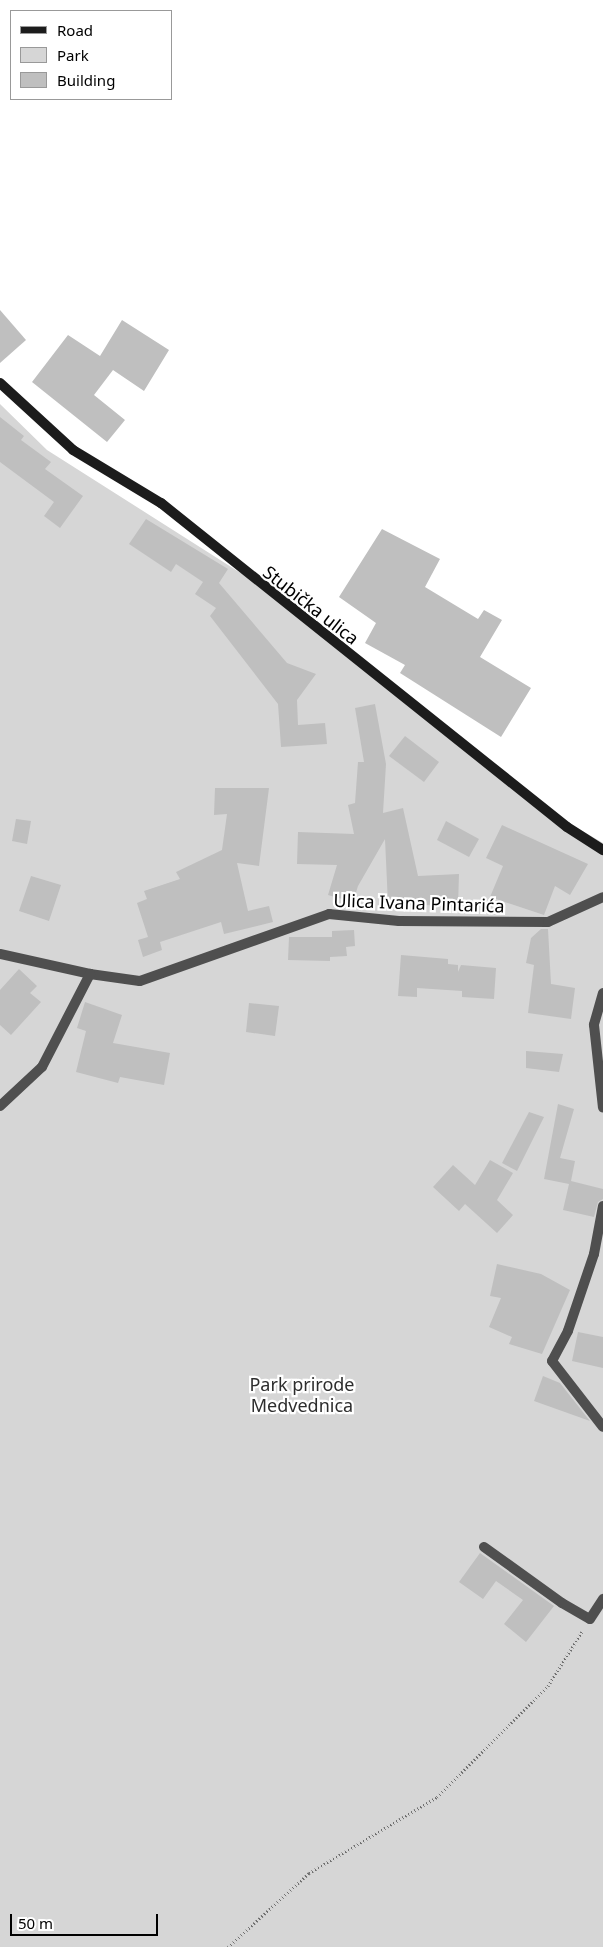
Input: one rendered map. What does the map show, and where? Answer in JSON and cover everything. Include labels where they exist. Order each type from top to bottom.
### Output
[{"type":"main road","name":"Stubička ulica","points":[[0,383],[73,450],[161,504],[567,827],[603,850]]},
{"type":"street","name":"Ulica Ivana Pintarića","points":[[0,954],[90,974],[140,981],[329,914],[399,921],[548,922],[603,897]]},
{"type":"street","points":[[0,1106],[42,1068],[90,974]]},
{"type":"street","points":[[603,993],[594,1025],[603,1108]]},
{"type":"street","points":[[603,1206],[594,1254],[568,1331],[552,1361],[603,1427]]},
{"type":"street","points":[[484,1547],[562,1603],[590,1619],[603,1599]]},
{"type":"path","points":[[228,1947],[309,1873],[437,1797],[548,1686],[590,1619]]},
{"type":"green space","name":"Park prirode Medvednica","points":[[0,404],[47,450],[266,589],[538,805],[603,843],[603,1947],[0,1947]]},
{"type":"building","points":[[0,310],[26,340],[0,363]]},
{"type":"building","points":[[122,320],[169,350],[144,391],[113,370],[94,395],[125,420],[107,442],[32,382],[68,335],[100,356]]},
{"type":"building","points":[[0,417],[24,436],[21,440],[51,462],[45,469],[83,496],[60,528],[44,516],[54,502],[0,462]]},
{"type":"building","points":[[146,519],[228,569],[219,583],[287,663],[316,674],[297,700],[298,725],[325,723],[327,744],[281,747],[278,704],[210,616],[216,608],[195,594],[203,582],[176,564],[171,572],[129,544]]},
{"type":"building","points":[[382,529],[440,559],[425,587],[478,619],[484,610],[502,620],[480,657],[531,688],[501,737],[400,673],[405,665],[365,643],[376,623],[339,597]]},
{"type":"building","points":[[375,704],[386,764],[383,813],[403,808],[418,876],[459,874],[458,906],[388,904],[385,839],[358,886],[353,902],[328,895],[337,865],[297,864],[298,832],[354,834],[348,805],[355,803],[358,762],[364,762],[355,708]]},
{"type":"building","points":[[405,736],[439,762],[424,782],[389,756]]},
{"type":"building","points":[[215,788],[269,788],[259,866],[237,863],[248,911],[269,906],[273,922],[224,934],[221,922],[160,942],[162,950],[143,957],[138,940],[148,937],[137,903],[147,899],[144,891],[180,879],[176,872],[222,850],[227,814],[214,815]]},
{"type":"building","points":[[16,819],[31,821],[27,844],[12,841]]},
{"type":"building","points":[[446,821],[479,839],[469,857],[437,840]]},
{"type":"building","points":[[502,825],[588,864],[570,895],[555,886],[544,915],[490,897],[503,866],[486,858]]},
{"type":"building","points":[[31,876],[61,885],[49,921],[19,911]]},
{"type":"building","points":[[541,929],[548,929],[551,984],[575,988],[571,1019],[528,1013],[534,965],[526,963],[531,938]]},
{"type":"building","points":[[354,930],[355,946],[346,947],[347,956],[330,957],[330,961],[288,960],[289,937],[332,937],[332,931]]},
{"type":"building","points":[[401,955],[448,959],[448,964],[458,965],[458,972],[461,965],[496,968],[494,999],[462,997],[462,991],[417,988],[417,997],[398,996]]},
{"type":"building","points":[[19,969],[37,986],[30,993],[41,1002],[11,1035],[0,1025],[0,990]]},
{"type":"building","points":[[85,1002],[122,1015],[113,1043],[170,1053],[164,1085],[120,1077],[118,1083],[76,1072],[86,1031],[77,1028]]},
{"type":"building","points":[[249,1003],[279,1006],[275,1036],[246,1032]]},
{"type":"building","points":[[526,1051],[563,1054],[559,1072],[526,1068]]},
{"type":"building","points":[[558,1104],[574,1109],[560,1158],[575,1161],[571,1181],[603,1189],[603,1199],[598,1202],[594,1217],[563,1210],[569,1184],[544,1179]]},
{"type":"building","points":[[529,1112],[544,1117],[517,1171],[502,1163]]},
{"type":"building","points":[[490,1160],[513,1173],[497,1200],[513,1215],[497,1233],[465,1204],[459,1211],[433,1187],[453,1165],[475,1185]]},
{"type":"building","points":[[497,1264],[541,1274],[570,1290],[542,1354],[509,1344],[512,1337],[489,1327],[501,1298],[490,1296]]},
{"type":"building","points":[[578,1332],[603,1337],[603,1368],[572,1361]]},
{"type":"building","points":[[543,1376],[560,1383],[590,1421],[534,1401]]},
{"type":"building","points":[[480,1553],[554,1606],[526,1642],[504,1624],[523,1600],[496,1581],[483,1599],[459,1582]]}]
